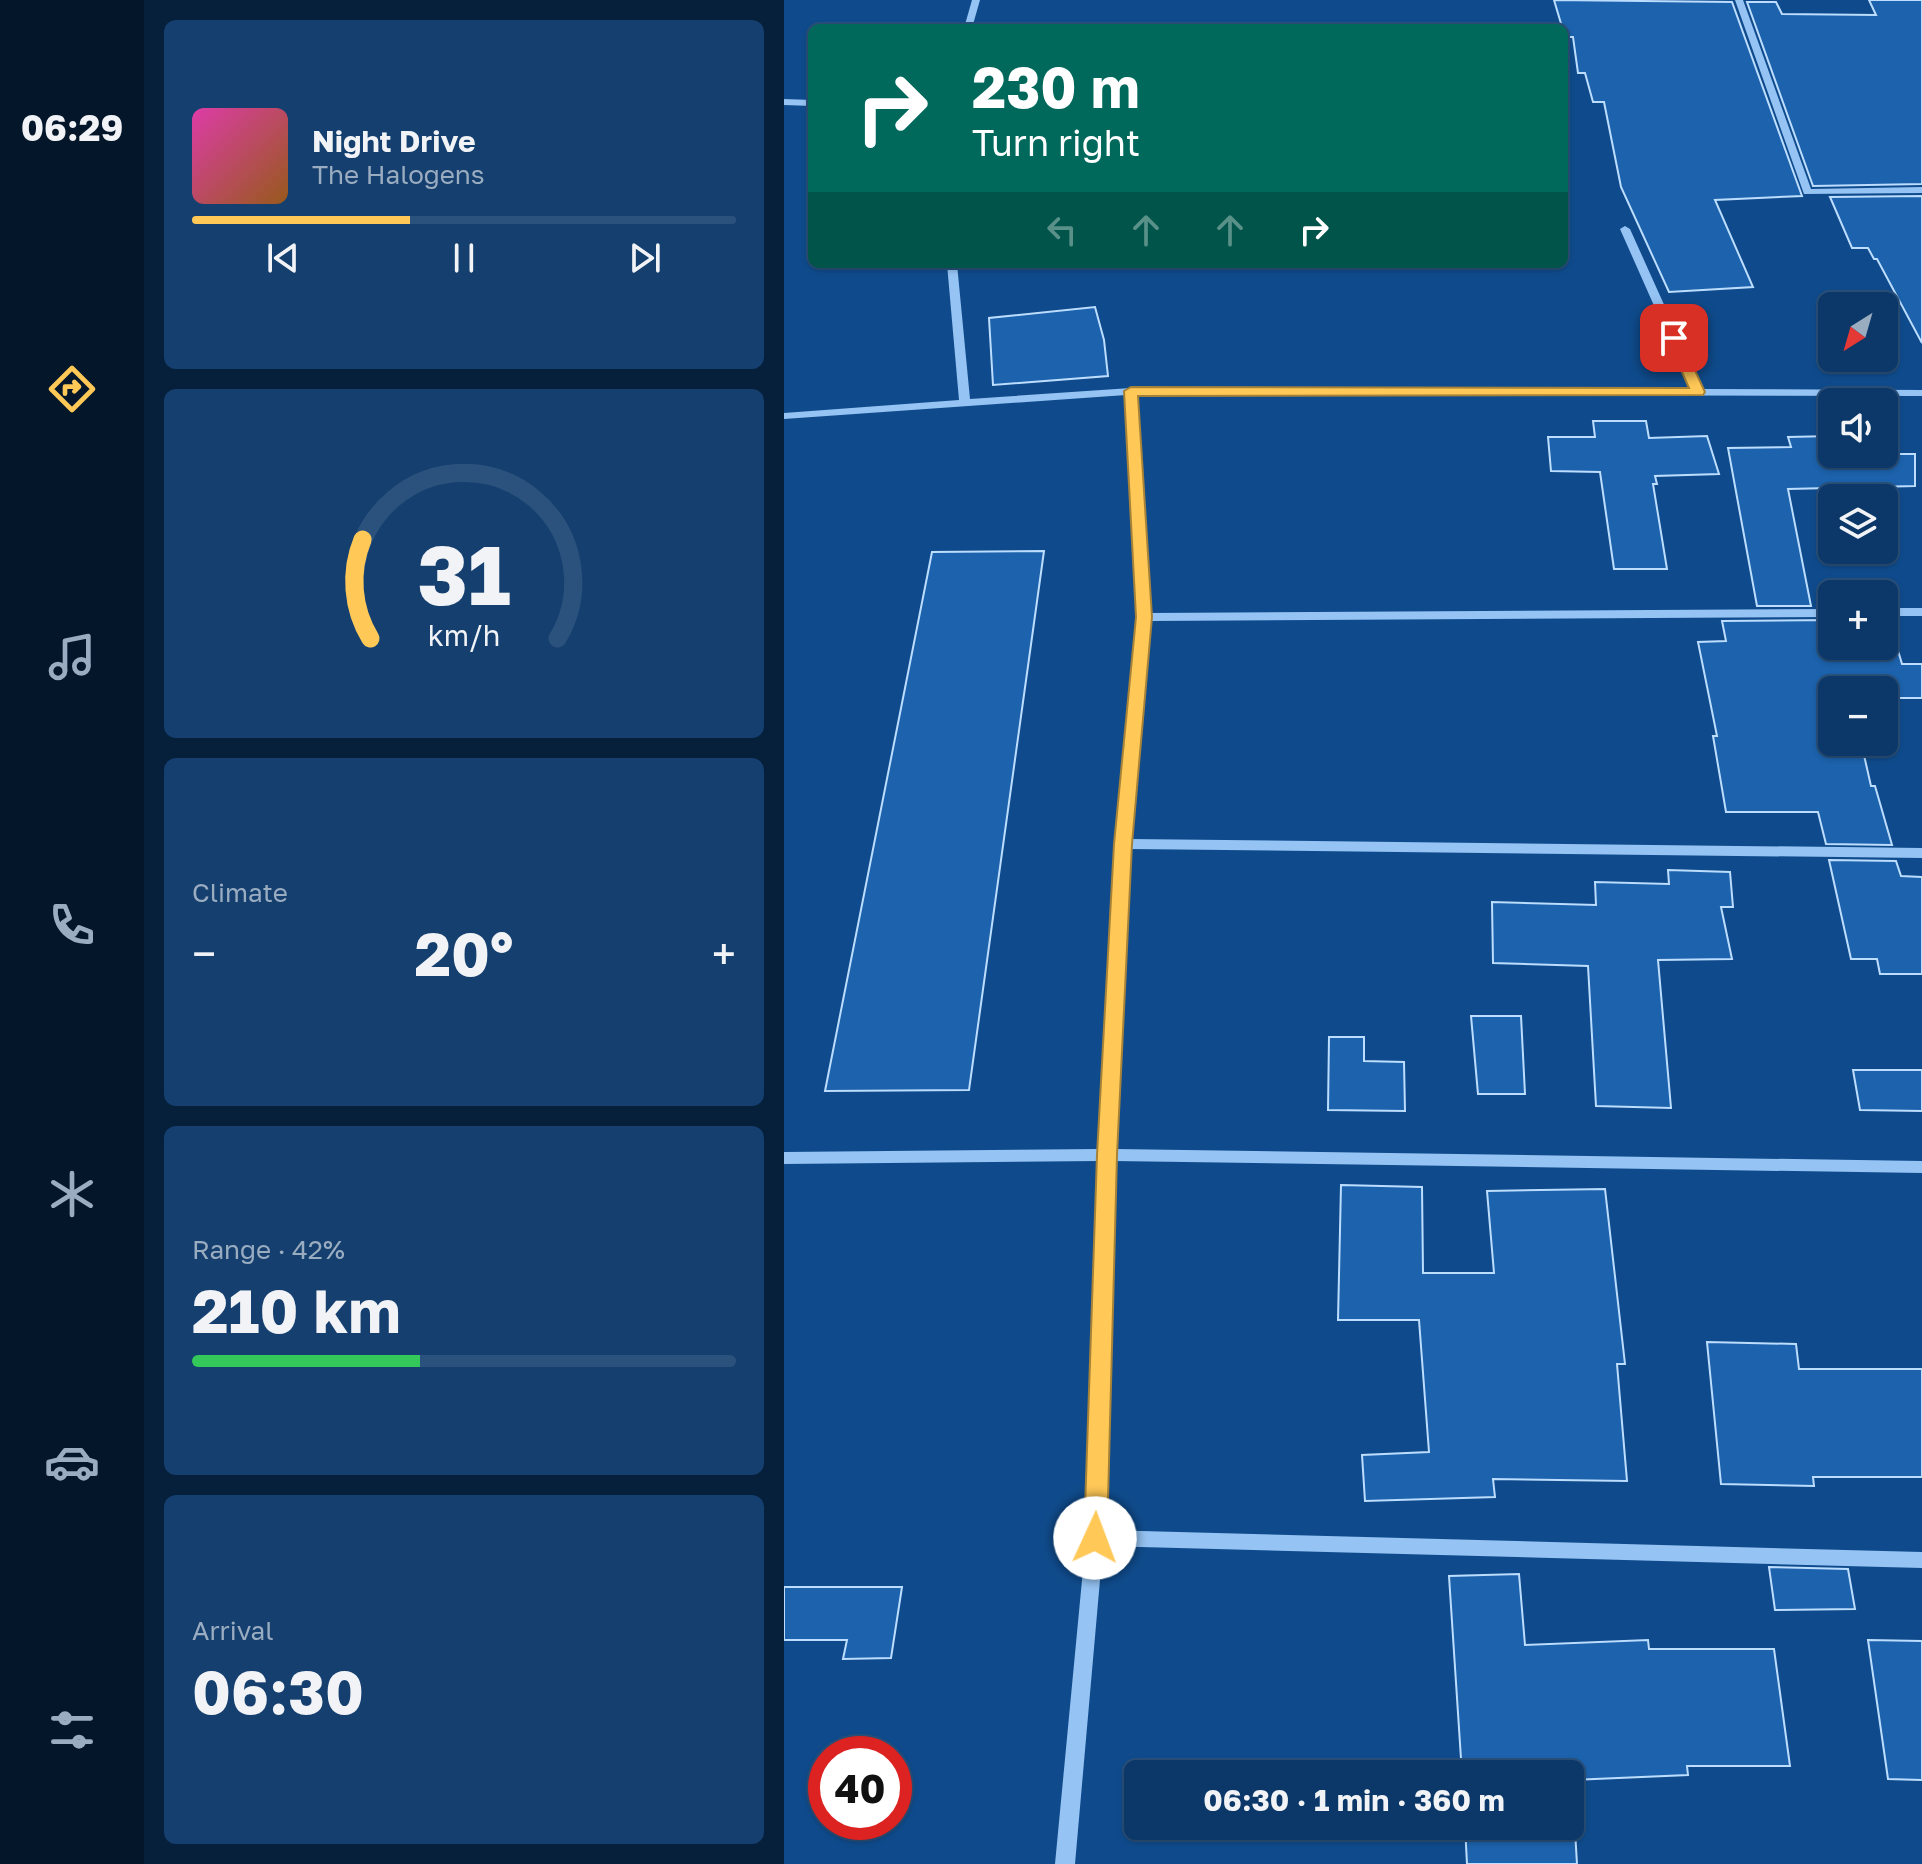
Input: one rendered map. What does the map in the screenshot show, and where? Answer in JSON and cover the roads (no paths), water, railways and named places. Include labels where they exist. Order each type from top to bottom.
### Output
[{"type":"street","points":[[969,24],[976,0]]},
{"type":"street","points":[[1739,0],[1807,192],[1922,190]]},
{"type":"street","points":[[784,102],[808,103]]},
{"type":"street","points":[[1625,229],[1698,392]]},
{"type":"street","points":[[952,268],[965,404]]},
{"type":"street","points":[[1065,1864],[1095,1538],[1107,1155],[1123,844],[1144,617],[1131,391]]},
{"type":"street","points":[[784,416],[1131,391],[1922,393]]},
{"type":"street","points":[[1898,612],[1922,612]]},
{"type":"street","points":[[1144,617],[1818,613]]},
{"type":"street","points":[[1123,844],[1922,853]]},
{"type":"street","points":[[784,1158],[1107,1155],[1922,1167]]},
{"type":"street","points":[[1095,1538],[1922,1560]]}]
